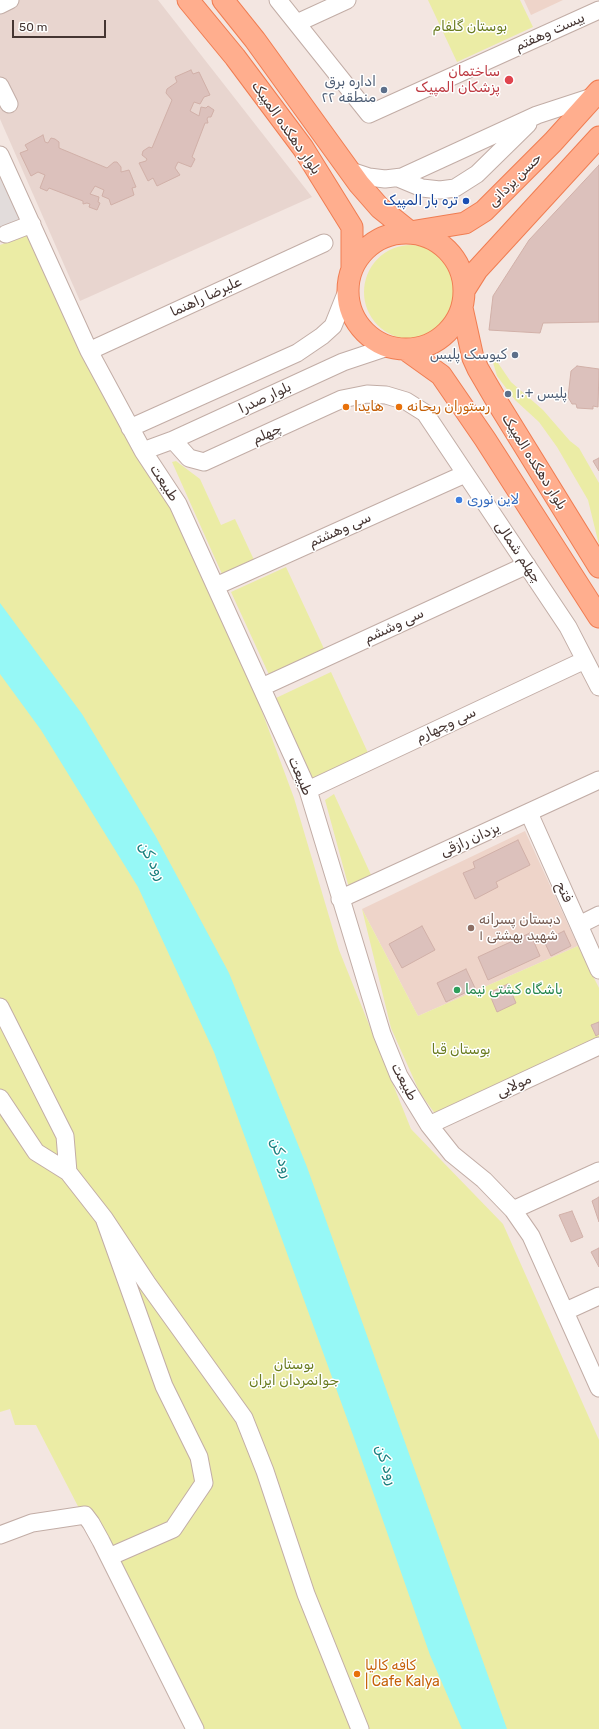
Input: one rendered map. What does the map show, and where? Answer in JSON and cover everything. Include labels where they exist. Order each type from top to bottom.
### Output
[{"type":"main road","name":"بلوار دهکده المپیک","points":[[188,0],[235,57],[303,148],[352,227],[352,269]]},
{"type":"main road","name":"بلوار دهکده المپیک","points":[[222,0],[255,40],[348,170],[380,208],[410,232]]},
{"type":"main road","name":"حسن یزدانی","points":[[410,232],[464,223],[484,211],[553,142],[597,94]]},
{"type":"main road","points":[[464,298],[462,272],[457,262],[442,244],[427,236],[410,232],[392,234],[375,241],[361,253],[348,280],[347,291],[350,310],[359,326],[372,338],[397,348],[425,347],[441,338],[454,325],[477,270],[599,137]]},
{"type":"main road","name":"بلوار دهکده المپیک","points":[[464,298],[473,358],[478,369],[498,405],[599,567]]},
{"type":"main road","name":"بلوار دهکده المپیک","points":[[397,348],[441,374],[485,439],[599,617]]},
{"type":"street","points":[[0,5],[10,0]]},
{"type":"street","points":[[278,0],[297,23],[347,0]]},
{"type":"street","name":"بیست وهفتم","points":[[297,23],[369,114],[599,10]]},
{"type":"street","points":[[0,86],[9,104]]},
{"type":"street","points":[[348,170],[369,177],[385,179],[402,177],[536,115],[597,94]]},
{"type":"street","points":[[398,178],[422,188],[440,190],[455,188],[477,174],[536,115]]},
{"type":"street","name":"طبیعت","points":[[0,154],[89,351],[143,451],[178,504],[308,790],[382,1034],[399,1076],[429,1125],[452,1154],[484,1180],[513,1210],[531,1236],[566,1311],[599,1388]]},
{"type":"street","points":[[6,234],[32,224]]},
{"type":"street","name":"علیرضا راهنما","points":[[89,351],[324,244]]},
{"type":"street","name":"بلوار صدرا","points":[[130,428],[297,353],[322,336],[333,326],[347,291]]},
{"type":"street","name":"بلوار صدرا","points":[[143,451],[173,440],[343,362],[397,348]]},
{"type":"street","name":"چهلم","points":[[173,440],[188,458],[204,462],[342,399],[367,394]]},
{"type":"street","name":"چهلم شمالی","points":[[367,394],[386,395],[406,401],[425,414],[568,627],[599,687]]},
{"type":"street","name":"سی وهشتم","points":[[216,586],[465,474]]},
{"type":"street","name":"سی وششم","points":[[262,688],[527,565]]},
{"type":"street","name":"سی وچهارم","points":[[308,790],[585,660]]},
{"type":"street","name":"یزدان رازقی","points":[[340,899],[599,780]]},
{"type":"street","name":"فتح","points":[[529,813],[599,970]]},
{"type":"street","points":[[579,925],[599,915]]},
{"type":"street","points":[[0,1007],[65,1136],[68,1172]]},
{"type":"street","name":"مولایی","points":[[429,1125],[599,1046]]},
{"type":"street","points":[[0,1098],[36,1152],[68,1172],[104,1218],[147,1283],[244,1418],[265,1470],[306,1594],[360,1729]]},
{"type":"street","points":[[513,1210],[599,1170]]},
{"type":"street","points":[[104,1218],[164,1386],[199,1457],[204,1483],[172,1529],[109,1557]]},
{"type":"street","points":[[566,1311],[599,1296]]},
{"type":"street","points":[[0,1534],[32,1523],[85,1515],[92,1523],[195,1729]]},
{"type":"shaded area","points":[[0,0],[158,0],[312,197],[80,301],[0,119]]},
{"type":"shaded area","points":[[524,0],[563,0],[531,15]]},
{"type":"shaded area","points":[[0,178],[25,230],[0,242]]},
{"type":"shaded area","name":"دبستان پسرانه شهید بهشتی ۱","points":[[525,831],[578,946],[418,1016],[362,909]]},
{"type":"green space","name":"بوستان گلفام","points":[[428,0],[520,0],[533,27],[457,62]]},
{"type":"green space","name":"بوستان جوانمردان ایران","points":[[28,234],[157,479],[254,690],[294,798],[339,950],[411,1129],[503,1224],[599,1440],[599,1729],[193,1729],[36,1425],[15,1425],[10,1409],[0,1412],[0,245]]},
{"type":"green space","points":[[411,245],[429,249],[444,259],[454,274],[458,292],[454,310],[444,325],[429,335],[411,339],[393,335],[378,325],[368,310],[364,292],[368,274],[378,259],[393,249]]},
{"type":"green space","points":[[492,359],[498,363],[511,382],[543,410],[570,441],[579,448],[599,483],[599,545],[588,500],[557,447],[539,422],[515,400],[497,376]]},
{"type":"green space","points":[[176,461],[200,479],[221,525],[235,519],[255,562],[222,574],[172,462]]},
{"type":"green space","points":[[286,567],[326,653],[271,679],[231,592]]},
{"type":"green space","points":[[331,672],[369,755],[314,781],[276,698]]},
{"type":"green space","points":[[334,794],[372,877],[349,888],[325,800]]},
{"type":"green space","name":"بوستان قبا","points":[[362,909],[418,1016],[578,946],[599,988],[599,1039],[436,1115],[420,1093],[391,1028]]},
{"type":"water","name":"رود کن","points":[[0,603],[82,714],[156,837],[229,973],[307,1167],[507,1729],[462,1729],[430,1655],[353,1435],[214,1052],[138,887],[41,730],[0,674]]},
{"type":"building","points":[[191,70],[193,74],[199,72],[210,95],[204,97],[200,104],[194,102],[190,111],[199,116],[201,107],[206,108],[208,106],[214,110],[211,117],[208,117],[207,119],[208,123],[205,123],[192,157],[195,159],[191,167],[178,162],[175,168],[180,175],[157,186],[153,178],[148,181],[139,163],[146,161],[147,159],[142,155],[143,151],[149,147],[152,148],[172,100],[166,93],[167,89],[177,82],[175,77]]},
{"type":"building","points":[[43,135],[45,142],[48,143],[51,138],[55,139],[59,142],[59,148],[107,168],[114,162],[117,162],[121,167],[121,172],[129,170],[136,187],[132,188],[134,195],[111,205],[109,199],[102,196],[104,190],[95,186],[90,194],[99,197],[98,202],[100,203],[97,210],[89,207],[90,204],[83,204],[83,201],[49,188],[47,191],[40,188],[45,175],[38,172],[31,176],[20,153],[28,150],[25,145]]},
{"type":"building","points":[[599,165],[599,322],[543,323],[540,333],[489,330],[493,296],[529,240]]},
{"type":"building","points":[[577,366],[599,369],[598,407],[593,406],[593,409],[577,408],[576,404],[572,404],[568,397],[571,371]]},
{"type":"building","points":[[599,458],[599,471],[593,461]]},
{"type":"building","points":[[518,840],[530,865],[496,882],[498,887],[475,899],[463,873],[475,868],[473,862]]},
{"type":"building","points":[[422,926],[435,950],[402,968],[389,944]]},
{"type":"building","points":[[564,931],[571,946],[551,956],[544,941]]},
{"type":"building","points":[[530,933],[540,956],[488,980],[478,957]]},
{"type":"building","points":[[466,969],[475,988],[446,1002],[437,983]]},
{"type":"building","points":[[508,984],[516,1003],[497,1012],[489,993]]},
{"type":"building","points":[[599,1022],[599,1034],[596,1036],[591,1025]]},
{"type":"building","points":[[599,1197],[599,1222],[592,1201]]},
{"type":"building","points":[[572,1211],[583,1237],[571,1242],[559,1215]]},
{"type":"building","points":[[599,1248],[599,1267],[591,1252]]},
{"type":"place","name":"ساختمان پزشکان المپیک","points":[[509,80]]},
{"type":"place","name":"اداره برق منطقه ۲۲","points":[[384,90]]},
{"type":"place","name":"تره بار المپیک","points":[[466,201]]},
{"type":"place","name":"کیوسک پلیس","points":[[515,355]]},
{"type":"place","name":"پلیس +۱۰","points":[[508,394]]},
{"type":"place","name":"هایدا","points":[[346,407]]},
{"type":"place","name":"رستوران ریحانه","points":[[399,407]]},
{"type":"place","name":"لاین نوری","points":[[459,500]]},
{"type":"place","name":"دبستان پسرانه شهید بهشتی ۱","points":[[471,928]]},
{"type":"place","name":"باشگاه کشتی نیما","points":[[457,990]]},
{"type":"place","name":"کافه کالیا | Cafe Kalya","points":[[357,1674]]}]
